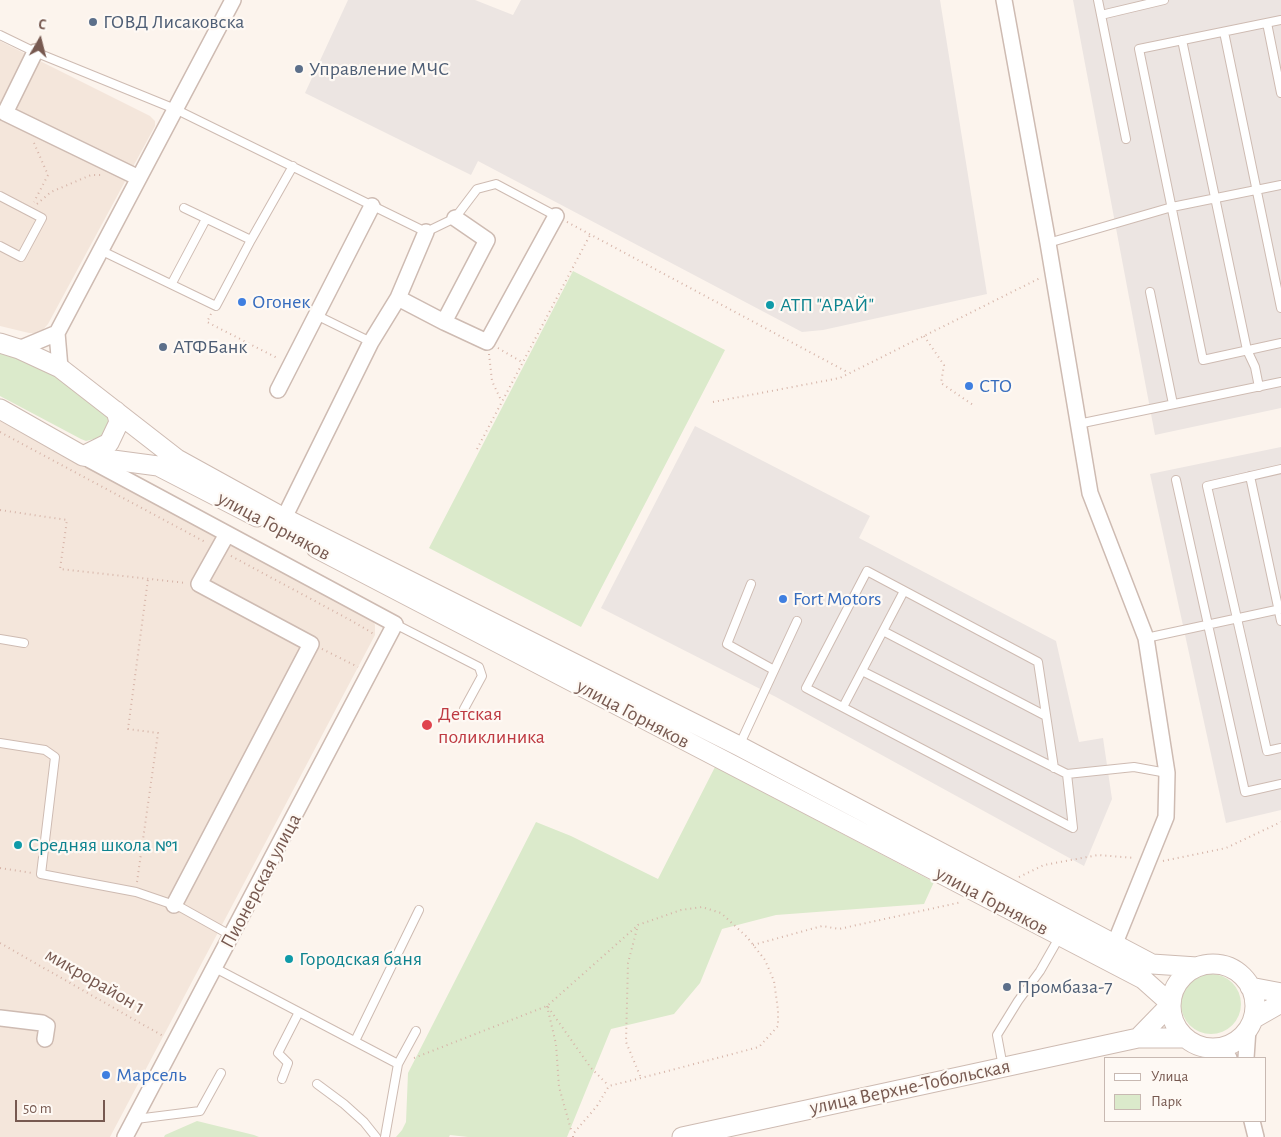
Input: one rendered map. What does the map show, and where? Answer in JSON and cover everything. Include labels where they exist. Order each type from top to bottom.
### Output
[{"type":"street","points":[[60,368],[58,333],[233,0]]},
{"type":"street","points":[[1004,0],[1053,271],[1090,493],[1146,638],[1167,773],[1166,817],[1111,952]]},
{"type":"street","points":[[35,52],[5,114],[139,178]]},
{"type":"street","points":[[278,390],[372,206]]},
{"type":"street","points":[[398,298],[487,342],[556,216]]},
{"type":"street","points":[[444,322],[487,240],[455,218]]},
{"type":"street","points":[[284,518],[371,342],[398,298],[426,232]]},
{"type":"street","points":[[20,349],[58,333]]},
{"type":"street","name":"улица Горняков","points":[[0,343],[20,349],[60,368],[177,459],[284,518],[739,746],[1111,952],[1171,1004]]},
{"type":"street","name":"улица Горняков","points":[[0,409],[83,456],[395,624]]},
{"type":"street","points":[[83,456],[109,443],[119,422],[116,411]]},
{"type":"street","name":"улица Горняков","points":[[83,456],[158,466],[1060,936],[1152,964],[1197,968]]},
{"type":"street","points":[[174,905],[311,644],[200,584],[227,534]]},
{"type":"street","name":"Пионерская улица","points":[[125,1137],[176,1044],[395,624]]},
{"type":"street","points":[[1246,1057],[1251,1024],[1255,1009],[1254,998],[1243,977],[1222,965],[1209,964],[1187,973],[1179,982],[1173,992],[1171,1004],[1172,1017],[1177,1029],[1197,1045],[1226,1053],[1251,1024],[1281,1003]]},
{"type":"street","points":[[1250,988],[1281,993]]},
{"type":"street","points":[[1138,1038],[1171,1004]]},
{"type":"street","points":[[0,1018],[42,1023],[47,1026],[45,1039]]},
{"type":"street","name":"улица Верхне-Тобольская","points":[[682,1137],[1138,1038],[1186,1038]]},
{"type":"street","points":[[1252,1122],[1256,1137]]},
{"type":"lane","points":[[1098,0],[1126,139]]},
{"type":"lane","points":[[1101,15],[1164,0]]},
{"type":"lane","points":[[1281,20],[1139,48],[1203,360],[1281,343]]},
{"type":"lane","points":[[1267,23],[1281,92]]},
{"type":"lane","points":[[1224,32],[1281,308]]},
{"type":"lane","points":[[0,35],[35,52],[175,109],[426,232],[455,218],[477,189],[496,184],[556,216]]},
{"type":"lane","points":[[1182,40],[1247,350],[1255,366],[1259,387]]},
{"type":"lane","points":[[100,250],[172,283],[216,306],[250,240],[293,166]]},
{"type":"lane","points":[[1048,243],[1172,207],[1281,185]]},
{"type":"lane","points":[[0,196],[42,218],[22,257],[0,246]]},
{"type":"lane","points":[[184,208],[250,240]]},
{"type":"lane","points":[[172,283],[206,219]]},
{"type":"lane","points":[[1150,292],[1173,404]]},
{"type":"lane","points":[[316,315],[371,342]]},
{"type":"lane","points":[[1078,424],[1281,382]]},
{"type":"lane","points":[[1281,469],[1207,486],[1266,751],[1281,748]]},
{"type":"lane","points":[[1250,476],[1280,609],[1281,622]]},
{"type":"lane","points":[[1176,480],[1245,792],[1281,784]]},
{"type":"lane","points":[[1054,768],[1038,662],[867,571],[806,688],[1073,828],[1067,774]]},
{"type":"lane","points":[[751,584],[727,644],[774,670]]},
{"type":"lane","points":[[843,707],[904,591]]},
{"type":"lane","points":[[1146,638],[1280,609]]},
{"type":"lane","points":[[739,746],[797,621]]},
{"type":"lane","points":[[395,624],[479,666],[482,676],[464,709]]},
{"type":"lane","points":[[883,631],[1046,716]]},
{"type":"lane","points":[[0,639],[24,643]]},
{"type":"lane","points":[[862,671],[1067,774],[1134,767],[1167,773]]},
{"type":"lane","points":[[0,743],[46,750],[55,757],[41,874],[136,892],[174,905],[232,936]]},
{"type":"lane","points":[[355,1042],[419,910]]},
{"type":"lane","points":[[1003,1067],[997,1035],[1018,1001],[1040,971],[1060,936]]},
{"type":"lane","points":[[215,968],[398,1064]]},
{"type":"lane","points":[[282,1079],[288,1063],[278,1053],[299,1012]]},
{"type":"lane","points":[[385,1137],[398,1064],[416,1031]]},
{"type":"lane","points":[[136,1119],[200,1111],[221,1073]]},
{"type":"lane","points":[[318,1084],[364,1122],[376,1137]]},
{"type":"path","points":[[30,211],[48,175],[32,139]]},
{"type":"path","points":[[30,211],[51,192],[91,175],[101,176]]},
{"type":"path","points":[[556,216],[850,373]]},
{"type":"path","points":[[477,449],[590,234]]},
{"type":"path","points":[[713,402],[840,378],[1053,271]]},
{"type":"path","points":[[213,310],[207,322],[290,364]]},
{"type":"path","points":[[924,336],[944,365],[941,383],[973,405]]},
{"type":"path","points":[[487,342],[522,362]]},
{"type":"path","points":[[487,342],[492,381],[502,401]]},
{"type":"path","points":[[0,432],[352,621]]},
{"type":"path","points":[[0,510],[67,520],[60,570],[200,584]]},
{"type":"path","points":[[136,892],[158,733],[128,728],[148,579]]},
{"type":"path","points":[[311,644],[358,667]]},
{"type":"path","points":[[0,868],[41,874]]},
{"type":"path","points":[[398,1064],[547,1006],[638,925],[681,910],[702,907],[721,913],[747,938],[765,960],[774,981],[778,1026],[760,1046],[608,1086],[597,1106],[573,1136]]},
{"type":"path","points":[[638,925],[628,963],[626,1042],[641,1078]]},
{"type":"path","name":"микрорайон 1","points":[[0,943],[176,1044]]},
{"type":"path","points":[[547,1006],[591,1068],[608,1086]]},
{"type":"path","points":[[547,1006],[556,1044],[559,1087],[573,1136]]},
{"type":"shaded area","points":[[348,0],[475,0],[513,15],[521,0],[940,0],[987,294],[823,330],[802,332],[478,161],[471,175],[305,93]]},
{"type":"shaded area","points":[[1073,0],[1281,0],[1281,408],[1155,435]]},
{"type":"shaded area","points":[[0,41],[150,116],[155,121],[155,126],[48,324],[41,332],[35,333],[0,326]]},
{"type":"shaded area","points":[[0,419],[371,616],[375,625],[375,635],[110,1137],[0,1137]]},
{"type":"shaded area","points":[[695,426],[870,516],[859,538],[1056,641],[1079,742],[1103,738],[1112,799],[1084,866],[776,697],[601,608]]},
{"type":"shaded area","points":[[1281,447],[1281,810],[1226,823],[1150,474]]},
{"type":"green space","points":[[573,271],[725,350],[581,627],[429,548]]},
{"type":"green space","points":[[0,346],[34,359],[107,413],[108,422],[102,437],[86,441],[81,439],[0,396]]},
{"type":"green space","points":[[715,767],[934,882],[924,904],[776,915],[722,929],[700,983],[674,1014],[611,1029],[567,1137],[468,1137],[450,1135],[449,1137],[396,1137],[406,1122],[408,1073],[536,822],[571,836],[658,879]]},
{"type":"green space","points":[[1205,974],[1217,974],[1228,979],[1236,987],[1241,998],[1239,1016],[1228,1029],[1217,1034],[1205,1034],[1194,1029],[1186,1021],[1181,1010],[1181,998],[1186,987],[1194,979]]},
{"type":"green space","points":[[197,1121],[254,1135],[259,1137],[164,1137]]},
{"type":"place","name":"ГОВД Лисаковска","points":[[93,22]]},
{"type":"place","name":"Управление МЧС","points":[[299,69]]},
{"type":"place","name":"Огонек","points":[[242,302]]},
{"type":"place","name":"АТП \"АРАЙ\"","points":[[770,305]]},
{"type":"place","name":"АТФБанк","points":[[163,347]]},
{"type":"place","name":"СТО","points":[[969,386]]},
{"type":"place","name":"Fort Motors","points":[[783,599]]},
{"type":"place","name":"Детская поликлиника","points":[[427,725]]},
{"type":"place","name":"Средняя школа №1","points":[[18,845]]},
{"type":"place","name":"Городская баня","points":[[289,959]]},
{"type":"place","name":"Промбаза-7","points":[[1007,987]]},
{"type":"place","name":"Марсель","points":[[106,1075]]}]
